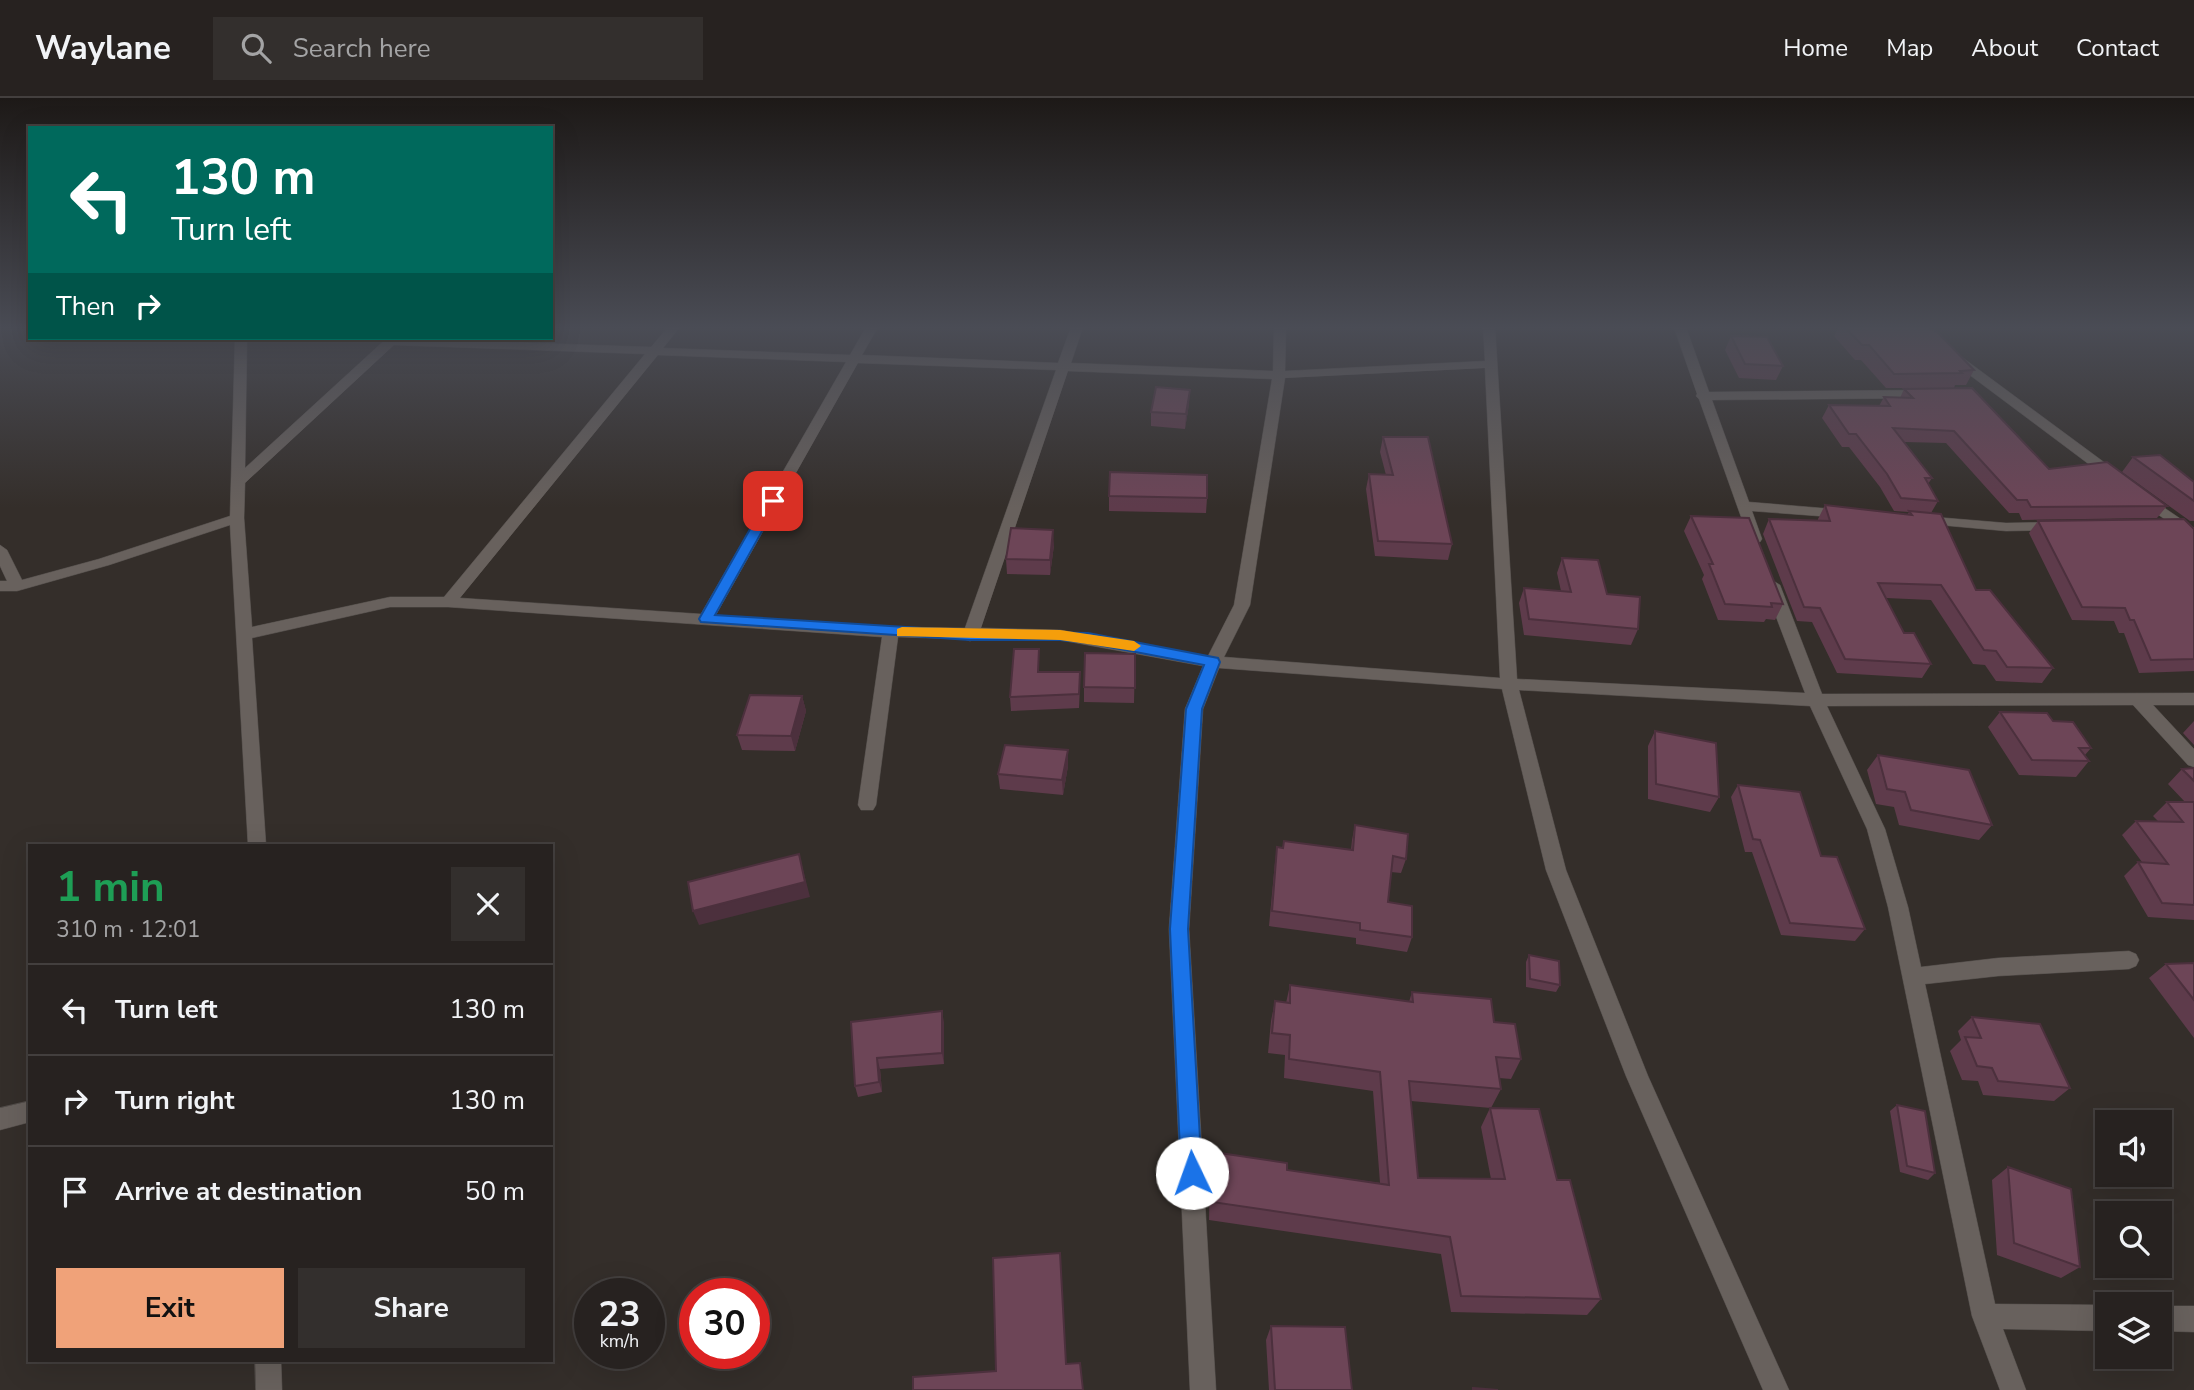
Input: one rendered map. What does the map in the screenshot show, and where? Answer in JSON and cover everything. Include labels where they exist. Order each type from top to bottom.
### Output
[{"type":"street","points":[[240,387],[237,518],[257,844]]},
{"type":"street","points":[[238,482],[340,387]]},
{"type":"street","points":[[448,602],[624,387]]},
{"type":"street","points":[[706,619],[838,387]]},
{"type":"street","points":[[970,636],[1055,387]]},
{"type":"street","points":[[1203,1390],[1179,929],[1194,709],[1213,662],[1242,605],[1277,387]]},
{"type":"street","points":[[1494,387],[1500,566],[1509,684],[1556,870],[1637,1076],[1776,1390]]},
{"type":"street","points":[[1699,387],[1816,701],[1876,829],[1898,907],[1985,1316],[2013,1390]]},
{"type":"street","points":[[1995,387],[2194,535]]},
{"type":"street","points":[[1702,396],[1935,394]]},
{"type":"street","points":[[1976,394],[2004,394]]},
{"type":"street","points":[[1742,506],[1867,516]]},
{"type":"street","points":[[0,586],[17,586],[104,562],[237,518]]},
{"type":"street","points":[[1909,519],[2006,527],[2073,526]]},
{"type":"street","points":[[2154,525],[2180,525]]},
{"type":"street","points":[[0,550],[17,586]]},
{"type":"street","points":[[246,634],[390,602],[448,602],[891,632],[1088,638],[1213,662],[1509,684],[1816,701],[2194,699]]},
{"type":"street","points":[[867,805],[891,632]]},
{"type":"street","points":[[2138,700],[2194,760]]},
{"type":"street","points":[[1912,977],[1998,967],[2129,960]]},
{"type":"street","points":[[0,1119],[28,1112]]},
{"type":"street","points":[[1985,1316],[2095,1318]]},
{"type":"street","points":[[2172,1319],[2194,1319]]},
{"type":"street","points":[[268,1362],[269,1390]]},
{"type":"building","points":[[1156,387],[1190,390],[1186,414],[1151,412]]},
{"type":"building","points":[[1972,388],[2049,469],[2107,462],[2167,506],[2031,507],[2027,500],[2017,500],[1954,431],[1893,428],[1932,478],[1925,478],[1938,501],[1901,498],[1887,474],[1856,434],[1849,434],[1829,405],[1890,406],[1884,397],[1913,398],[1904,389]]},
{"type":"building","points":[[1383,437],[1428,437],[1452,544],[1378,541],[1369,474],[1393,475]]},
{"type":"building","points":[[2160,455],[2194,482],[2194,501],[2133,457]]},
{"type":"building","points":[[1110,472],[1207,475],[1207,498],[1109,496]]},
{"type":"building","points":[[1825,505],[1912,515],[1909,511],[1941,514],[1976,590],[1990,590],[2053,668],[2007,667],[1996,651],[1984,650],[1941,585],[1878,583],[1904,633],[1914,633],[1931,664],[1845,659],[1820,608],[1804,607],[1769,519],[1830,521]]},
{"type":"building","points":[[1691,516],[1749,518],[1783,604],[1771,603],[1772,607],[1725,604],[1709,564],[1713,564]]},
{"type":"building","points":[[2184,519],[2194,529],[2194,659],[2151,660],[2134,620],[2130,620],[2125,608],[2082,607],[2038,521]]},
{"type":"building","points":[[1011,528],[1053,530],[1050,560],[1006,559]]},
{"type":"building","points":[[1562,558],[1598,560],[1607,594],[1640,597],[1638,629],[1529,619],[1524,588],[1571,592]]},
{"type":"building","points":[[1014,649],[1039,649],[1038,672],[1080,672],[1079,694],[1010,697]]},
{"type":"building","points":[[1085,653],[1135,654],[1135,688],[1084,687]]},
{"type":"building","points":[[750,695],[802,696],[791,736],[737,735]]},
{"type":"building","points":[[2000,712],[2047,713],[2053,721],[2073,722],[2091,748],[2079,748],[2089,761],[2032,760]]},
{"type":"building","points":[[1655,731],[1716,743],[1719,797],[1656,784]]},
{"type":"building","points":[[1005,745],[1068,750],[1062,780],[998,774]]},
{"type":"building","points":[[1878,755],[1969,770],[1992,825],[1911,810],[1905,792],[1887,789]]},
{"type":"building","points":[[2194,768],[2194,781],[2182,769]]},
{"type":"building","points":[[1738,785],[1800,792],[1821,856],[1837,857],[1865,929],[1790,923],[1760,840],[1753,839]]},
{"type":"building","points":[[2167,802],[2194,802],[2194,905],[2162,903],[2138,862],[2168,864],[2136,821],[2183,822]]},
{"type":"building","points":[[1355,825],[1408,834],[1406,859],[1393,856],[1388,902],[1412,906],[1412,937],[1360,930],[1360,923],[1272,911],[1277,847],[1283,848],[1284,841],[1353,850]]},
{"type":"building","points":[[799,854],[805,882],[693,911],[688,882]]},
{"type":"building","points":[[1529,955],[1559,961],[1560,985],[1530,979]]},
{"type":"building","points":[[2194,963],[2194,1000],[2166,964]]},
{"type":"building","points":[[1290,985],[1413,1002],[1412,992],[1491,999],[1494,1022],[1515,1024],[1521,1059],[1496,1057],[1501,1089],[1409,1081],[1418,1178],[1505,1179],[1490,1108],[1539,1109],[1557,1180],[1570,1180],[1601,1299],[1461,1296],[1450,1237],[1212,1202],[1213,1152],[1287,1163],[1287,1170],[1389,1185],[1380,1072],[1289,1059],[1290,1035],[1272,1033],[1275,1001],[1290,1003]]},
{"type":"building","points":[[942,1011],[942,1053],[877,1058],[879,1082],[855,1086],[851,1022]]},
{"type":"building","points":[[1972,1017],[2040,1024],[2070,1088],[1998,1081],[1992,1068],[1977,1066],[1965,1037],[1981,1038]]},
{"type":"building","points":[[1897,1105],[1925,1111],[1935,1173],[1907,1166]]},
{"type":"building","points":[[2008,1167],[2071,1189],[2080,1267],[2014,1243]]},
{"type":"building","points":[[1060,1253],[1066,1364],[1080,1363],[1083,1390],[913,1390],[913,1377],[996,1371],[993,1258]]},
{"type":"building","points":[[1271,1326],[1345,1327],[1352,1390],[1275,1390]]},
{"type":"slow traffic","points":[[902,632],[970,636],[1060,635],[1134,646]]},
{"type":"route","points":[[773,501],[706,619],[970,636],[1060,635],[1213,662],[1194,709],[1179,929],[1192,1173]]}]
